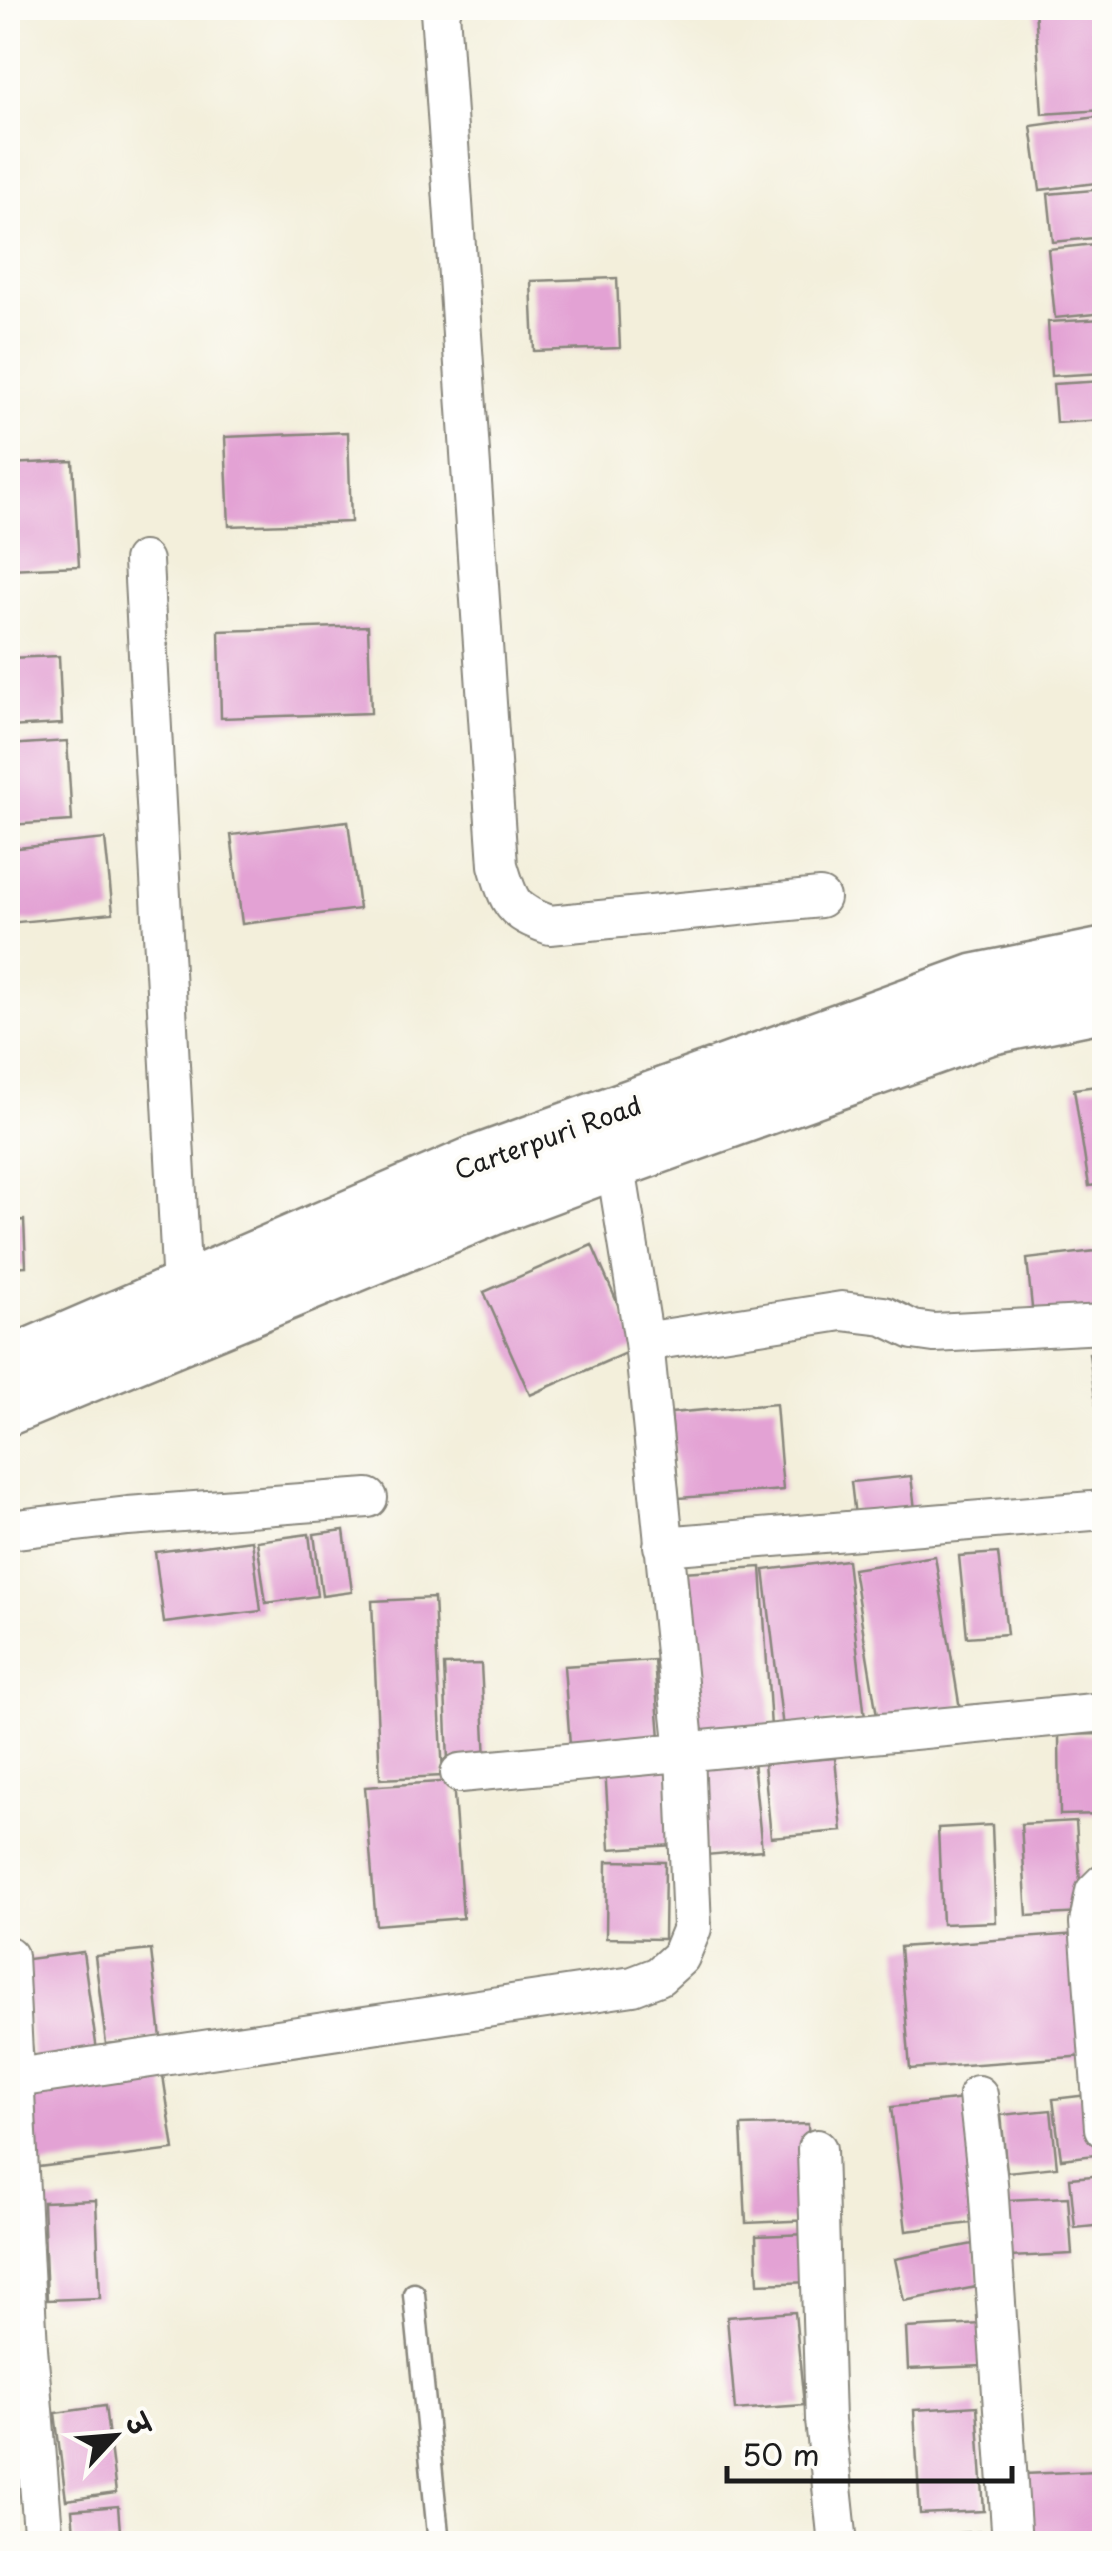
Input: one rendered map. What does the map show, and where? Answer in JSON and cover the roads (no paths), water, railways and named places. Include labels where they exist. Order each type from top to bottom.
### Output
[{"type":"main road","name":"Carterpuri Road","points":[[619,1136],[975,982],[1104,956]]},
{"type":"main road","name":"Carterpuri Road","points":[[8,1407],[473,1165],[619,1136],[988,1027],[1104,1003]]},
{"type":"main road","name":"Carterpuri Road","points":[[8,1366],[191,1309]]},
{"type":"street","points":[[442,8],[498,865],[506,895],[521,915],[550,925],[820,898]]},
{"type":"street","points":[[143,561],[191,1309]]},
{"type":"street","points":[[16,2078],[632,1986],[659,1976],[680,1956],[692,1928],[684,1752],[644,1342],[619,1136]]},
{"type":"street","points":[[644,1342],[842,1310],[884,1316],[913,1330],[934,1333],[1104,1324]]},
{"type":"street","points":[[8,1530],[128,1516],[368,1498]]},
{"type":"street","points":[[664,1546],[1104,1510]]},
{"type":"street","points":[[460,1773],[1104,1712]]},
{"type":"street","points":[[1104,1883],[1095,1892],[1089,1923],[1104,2128]]},
{"type":"street","points":[[8,1956],[16,2078],[15,2228],[22,2480],[44,2544]]},
{"type":"street","points":[[978,2095],[984,2134],[1012,2544]]},
{"type":"street","points":[[817,2150],[825,2420],[838,2544]]},
{"type":"lane","points":[[414,2294],[439,2544]]}]
